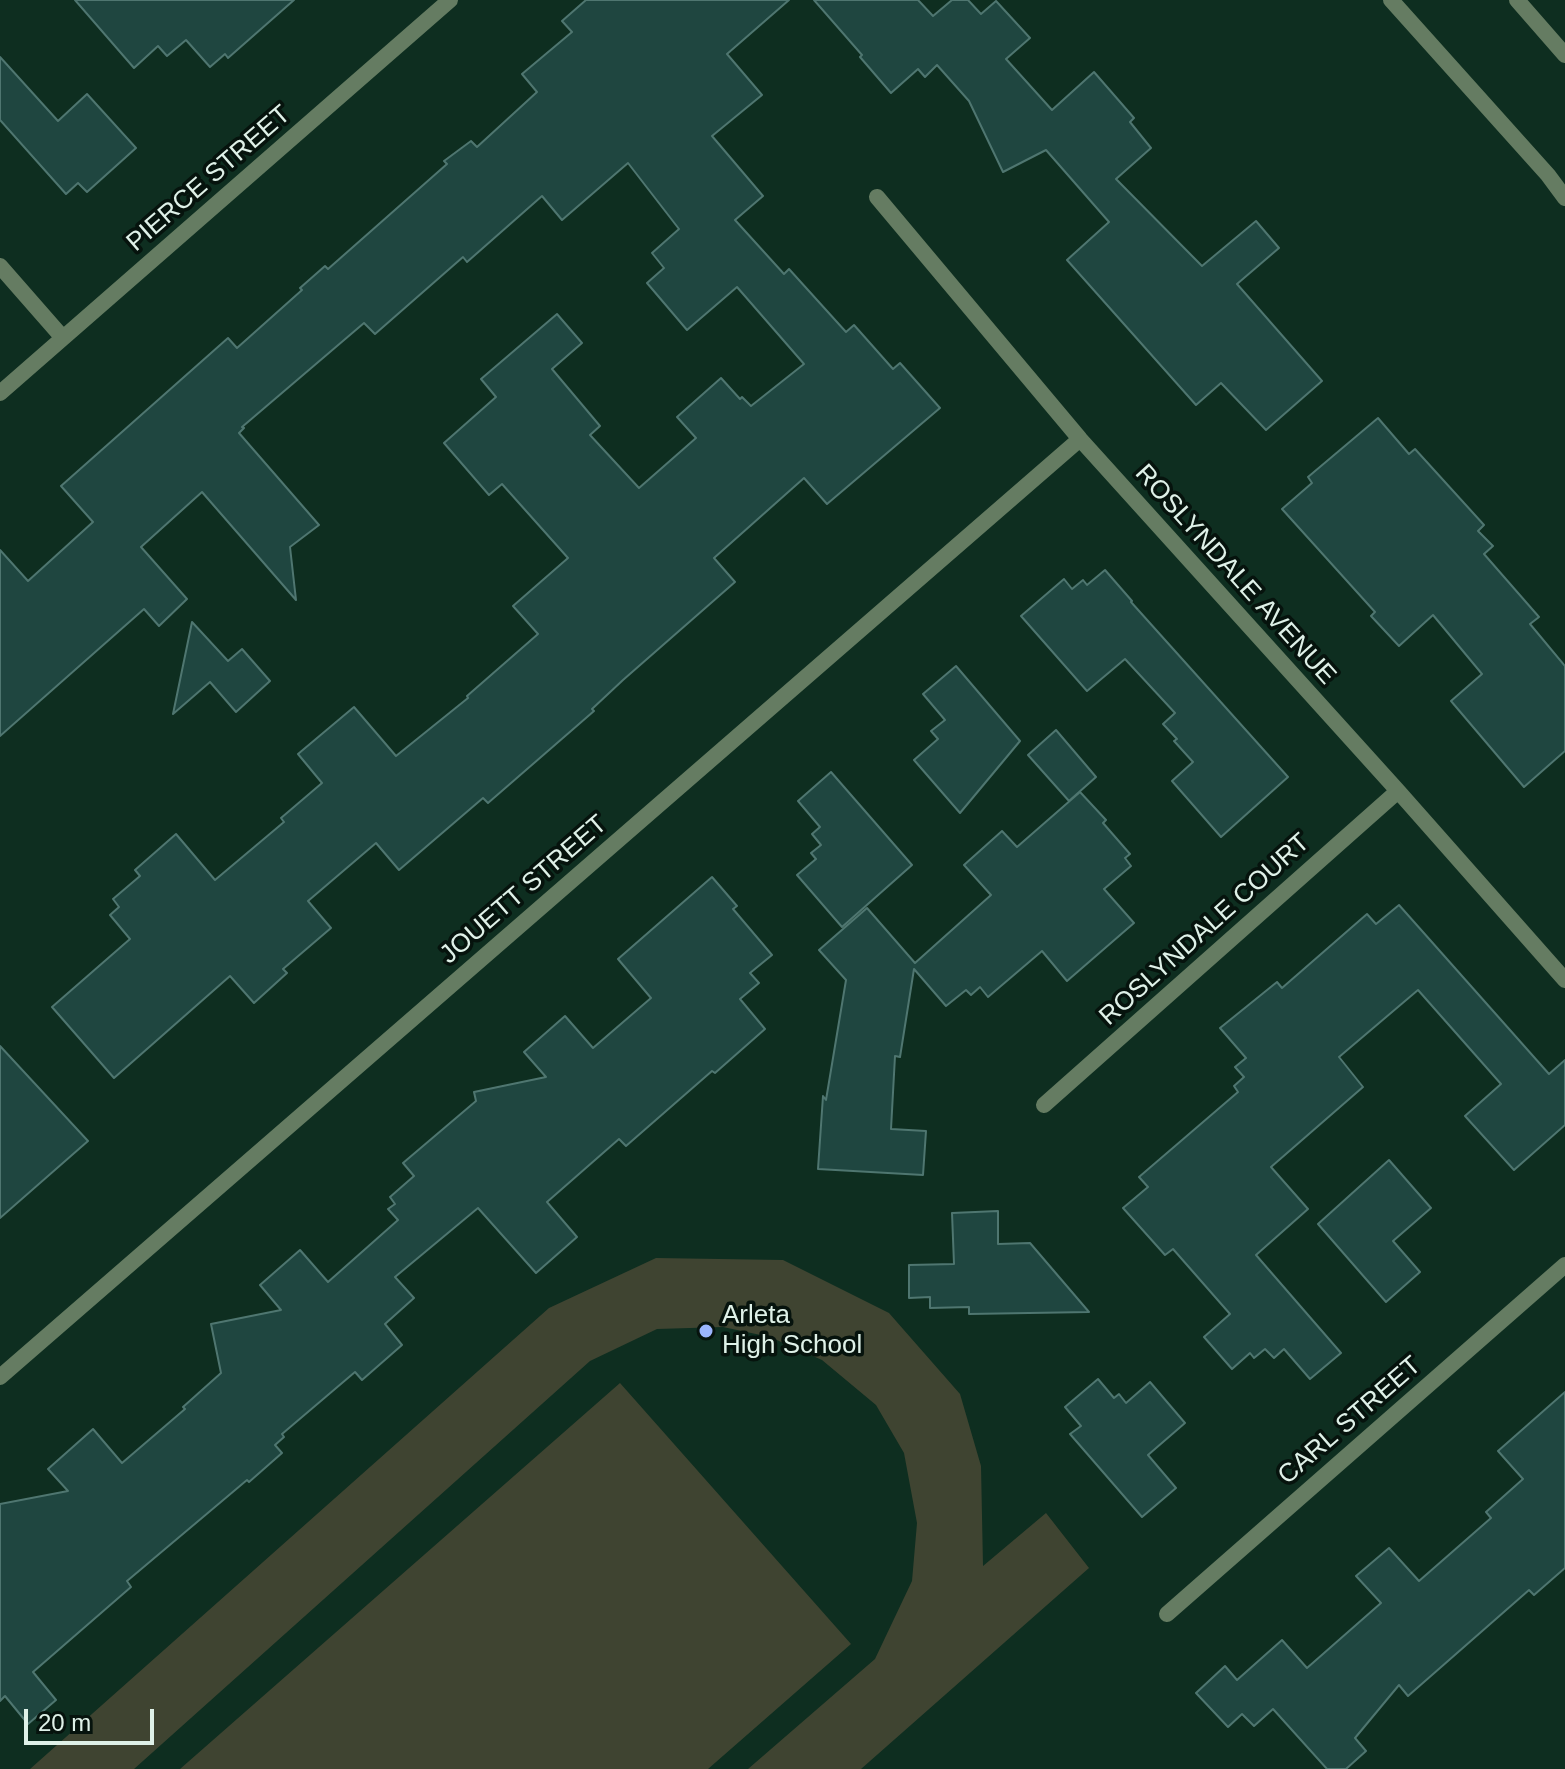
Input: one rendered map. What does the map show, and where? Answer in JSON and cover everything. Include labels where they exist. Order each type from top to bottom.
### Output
[{"type":"street","name":"PIERCE STREET","points":[[0,393],[450,0]]},
{"type":"street","points":[[1391,0],[1539,163],[1565,198]]},
{"type":"street","points":[[1517,0],[1565,55]]},
{"type":"street","name":"ROSLYNDALE AVENUE","points":[[877,197],[1080,439],[1565,980]]},
{"type":"street","points":[[0,266],[63,338]]},
{"type":"street","name":"JOUETT STREET","points":[[0,1377],[1080,439]]},
{"type":"street","name":"ROSLYNDALE COURT","points":[[1044,1105],[1398,791]]},
{"type":"street","name":"CARL STREET","points":[[1167,1614],[1565,1265]]},
{"type":"green space","points":[[656,1258],[783,1260],[889,1313],[960,1394],[981,1466],[983,1566],[1046,1513],[1089,1568],[861,1769],[748,1769],[875,1659],[912,1581],[917,1523],[904,1453],[876,1405],[822,1360],[770,1337],[723,1327],[657,1329],[590,1361],[134,1769],[30,1769],[549,1308]]},
{"type":"green space","points":[[620,1383],[851,1644],[708,1769],[180,1769]]},
{"type":"building","points":[[75,0],[294,0],[228,58],[225,54],[210,67],[186,40],[167,56],[158,46],[134,68]]},
{"type":"building","points":[[586,0],[789,0],[727,54],[762,95],[712,136],[763,196],[735,220],[784,274],[789,269],[846,332],[854,325],[893,369],[900,363],[940,408],[827,504],[804,478],[714,558],[735,582],[623,680],[592,709],[594,711],[488,803],[483,798],[399,870],[376,843],[308,901],[331,928],[283,969],[287,973],[254,1003],[230,976],[114,1078],[52,1007],[130,939],[110,915],[119,907],[113,899],[140,876],[135,870],[176,834],[215,880],[284,822],[281,818],[322,783],[298,754],[354,707],[396,756],[468,698],[538,634],[513,606],[568,558],[502,484],[489,495],[444,443],[496,397],[481,379],[557,314],[582,343],[552,369],[600,426],[590,435],[639,488],[696,438],[677,417],[721,378],[751,406],[804,364],[737,287],[687,330],[647,283],[664,268],[652,253],[679,229],[628,163],[562,220],[542,196],[467,262],[463,257],[375,334],[364,323],[242,427],[239,433],[319,525],[290,547],[296,600],[202,492],[141,547],[187,599],[159,626],[144,609],[0,736],[0,550],[28,581],[93,522],[61,486],[228,338],[237,348],[325,266],[328,269],[447,164],[444,161],[471,141],[477,147],[537,92],[522,74],[572,32],[562,21]]},
{"type":"building","points":[[814,0],[918,0],[933,16],[952,0],[968,0],[981,14],[996,1],[1030,38],[1006,59],[1052,110],[1094,72],[1134,118],[1130,122],[1151,148],[1116,179],[1202,266],[1256,221],[1279,248],[1237,284],[1322,381],[1266,430],[1221,383],[1196,405],[1067,260],[1109,222],[1046,150],[1003,172],[969,101],[937,65],[925,77],[918,69],[891,93]]},
{"type":"building","points":[[0,57],[58,121],[87,94],[136,148],[87,192],[78,183],[66,194],[0,120]]},
{"type":"building","points":[[1378,418],[1409,454],[1415,449],[1484,525],[1478,531],[1493,546],[1484,554],[1539,617],[1530,624],[1565,666],[1565,751],[1524,787],[1451,701],[1482,674],[1433,615],[1399,646],[1371,616],[1375,612],[1282,509],[1312,483],[1308,477]]},
{"type":"building","points":[[1105,570],[1288,777],[1221,837],[1172,781],[1193,762],[1163,724],[1175,713],[1125,659],[1087,691],[1021,616],[1064,579],[1072,589],[1083,580],[1087,585]]},
{"type":"building","points":[[192,622],[228,661],[242,649],[270,681],[236,712],[210,682],[173,714]]},
{"type":"building","points":[[956,666],[1020,741],[960,813],[914,760],[938,739],[931,731],[945,720],[923,694]]},
{"type":"building","points":[[1056,730],[1096,777],[1069,801],[1028,755]]},
{"type":"building","points":[[831,772],[912,865],[842,927],[797,875],[816,859],[811,853],[821,845],[812,834],[820,827],[798,801]]},
{"type":"building","points":[[1080,792],[1106,820],[1103,823],[1130,854],[1125,858],[1131,866],[1104,889],[1134,923],[1067,981],[1042,951],[988,997],[980,987],[971,995],[966,990],[946,1006],[914,969],[900,1057],[895,1056],[891,1129],[926,1131],[923,1175],[818,1169],[823,1096],[826,1100],[846,980],[819,950],[867,908],[915,963],[991,895],[964,865],[1002,831],[1017,847]]},
{"type":"building","points":[[712,877],[737,906],[733,909],[772,955],[750,973],[759,983],[740,999],[765,1029],[626,1146],[619,1139],[547,1202],[577,1237],[536,1273],[478,1208],[395,1277],[414,1298],[385,1324],[402,1345],[362,1380],[355,1372],[282,1434],[284,1437],[275,1445],[282,1453],[127,1581],[131,1587],[33,1672],[56,1700],[28,1724],[5,1696],[0,1701],[0,1504],[68,1491],[48,1469],[93,1429],[122,1463],[185,1409],[183,1407],[221,1373],[211,1324],[281,1310],[260,1285],[300,1250],[328,1282],[398,1220],[388,1209],[395,1204],[390,1197],[414,1176],[403,1163],[476,1101],[474,1092],[546,1077],[524,1052],[565,1016],[593,1048],[651,998],[618,959]]},
{"type":"building","points":[[1399,905],[1549,1074],[1565,1060],[1565,1125],[1514,1170],[1465,1116],[1501,1084],[1418,990],[1339,1057],[1363,1087],[1271,1167],[1308,1209],[1256,1255],[1341,1353],[1310,1379],[1284,1349],[1274,1358],[1265,1349],[1254,1358],[1250,1353],[1232,1369],[1204,1337],[1230,1314],[1173,1249],[1165,1255],[1123,1208],[1148,1187],[1139,1177],[1238,1092],[1234,1086],[1244,1077],[1235,1067],[1246,1058],[1220,1028],[1277,982],[1282,988],[1367,914],[1376,924]]},
{"type":"building","points":[[0,1046],[88,1141],[0,1218]]},
{"type":"building","points":[[1389,1160],[1431,1208],[1393,1241],[1420,1272],[1386,1302],[1318,1224]]},
{"type":"building","points":[[998,1211],[998,1244],[1030,1243],[1089,1312],[969,1314],[969,1307],[930,1308],[930,1297],[909,1298],[909,1265],[954,1264],[952,1213]]},
{"type":"building","points":[[1098,1379],[1114,1398],[1119,1394],[1126,1403],[1150,1382],[1185,1423],[1148,1455],[1176,1488],[1142,1517],[1070,1434],[1081,1426],[1065,1407]]},
{"type":"building","points":[[1565,1392],[1565,1568],[1534,1595],[1529,1590],[1408,1696],[1399,1685],[1355,1738],[1366,1751],[1346,1769],[1327,1769],[1273,1709],[1254,1726],[1242,1714],[1228,1727],[1196,1693],[1225,1666],[1237,1680],[1282,1640],[1307,1668],[1381,1603],[1356,1576],[1389,1548],[1419,1581],[1491,1518],[1486,1512],[1523,1479],[1498,1451]]},
{"type":"place","name":"Arleta High School","points":[[706,1331]]}]
